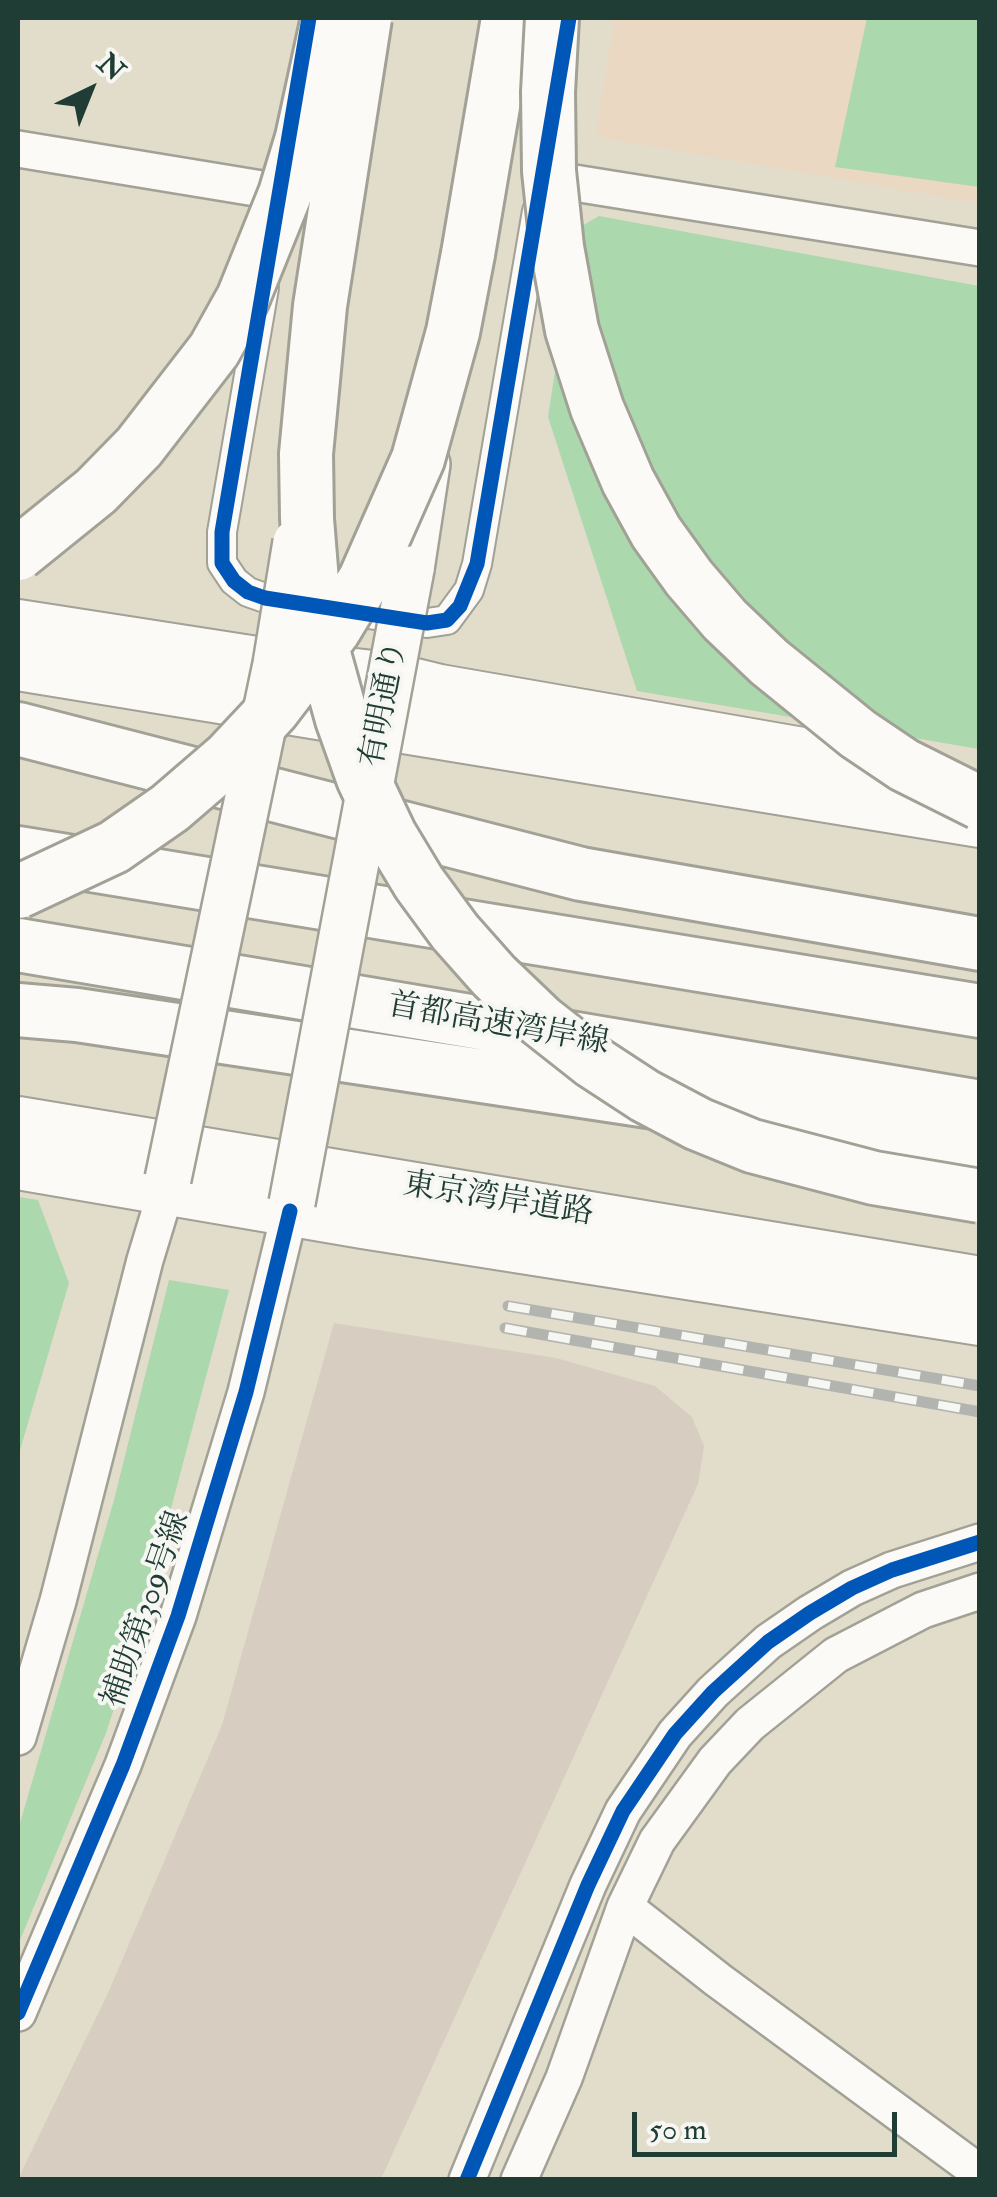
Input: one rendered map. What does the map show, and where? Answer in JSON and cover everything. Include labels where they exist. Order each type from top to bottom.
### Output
[{"type":"highway","points":[[18,554],[96,491],[139,447],[214,350],[243,298],[286,194],[328,18]]},
{"type":"highway","points":[[365,18],[320,306],[306,454],[306,519],[312,581],[328,670],[363,778],[390,835],[455,932],[494,976],[541,1021],[645,1096],[752,1146],[874,1178],[980,1196]]},
{"type":"highway","points":[[18,892],[114,846],[170,808],[228,758],[274,710],[334,630],[365,579],[418,458],[453,332],[508,18]]},
{"type":"highway","points":[[552,18],[549,171],[556,247],[572,330],[597,408],[628,481],[656,532],[689,578],[769,662],[858,734],[904,765],[980,803]]},
{"type":"highway","points":[[18,624],[276,664],[390,677],[980,783]]},
{"type":"highway","points":[[18,666],[980,823]]},
{"type":"highway","points":[[18,729],[581,874],[980,944]]},
{"type":"highway","points":[[18,852],[980,1011]]},
{"type":"highway","name":"首都高速湾岸線","points":[[18,945],[980,1107]]},
{"type":"highway","points":[[18,1010],[77,1014],[980,1151]]},
{"type":"highway","name":"東京湾岸道路","points":[[18,1122],[980,1281]]},
{"type":"highway","points":[[18,1165],[99,1180],[167,1185],[363,1224],[980,1322]]},
{"type":"main road","points":[[167,1185],[276,664],[384,18]]},
{"type":"main road","name":"有明通り","points":[[291,1207],[411,569],[497,18]]},
{"type":"street","points":[[310,18],[222,532],[222,563],[234,581],[248,592],[266,598],[427,623],[447,620],[460,606],[477,564],[568,18]]},
{"type":"street","points":[[18,149],[280,192]]},
{"type":"street","points":[[543,178],[980,248]]},
{"type":"street","points":[[18,1738],[167,1185]]},
{"type":"street","name":"補助第309号線","points":[[18,2013],[123,1765],[178,1616],[246,1392],[291,1207]]},
{"type":"street","points":[[468,2180],[588,1885],[624,1811],[675,1734],[740,1667],[810,1613],[892,1570],[980,1542]]},
{"type":"street","points":[[519,2180],[564,2078],[625,1907],[657,1841],[715,1761],[750,1724],[836,1655],[923,1610],[980,1591]]},
{"type":"street","points":[[625,1907],[980,2174]]},
{"type":"shaded area","points":[[615,18],[979,18],[979,203],[603,138],[596,130]]},
{"type":"shaded area","points":[[334,1323],[556,1358],[655,1386],[692,1417],[704,1446],[698,1484],[381,2179],[18,2179],[109,1991],[222,1725]]},
{"type":"green space","points":[[867,18],[979,18],[979,187],[835,167]]},
{"type":"green space","points":[[599,216],[979,286],[979,749],[637,691],[548,417],[577,229]]},
{"type":"green space","points":[[18,1197],[38,1200],[69,1283],[18,1457]]},
{"type":"green space","points":[[169,1280],[229,1290],[134,1648],[106,1733],[18,1945],[18,1830],[114,1500]]},
{"type":"railway","points":[[508,1306],[980,1386]]},
{"type":"railway","points":[[505,1328],[980,1412]]},
{"type":"cycle path","points":[[309,18],[222,532],[222,563],[234,581],[265,598],[427,623],[447,620],[460,606],[477,564],[569,18]]},
{"type":"cycle path","points":[[18,2013],[123,1765],[178,1616],[246,1392],[290,1211]]},
{"type":"cycle path","points":[[467,2180],[588,1885],[623,1811],[675,1734],[713,1692],[768,1642],[810,1613],[892,1570],[980,1542]]}]
